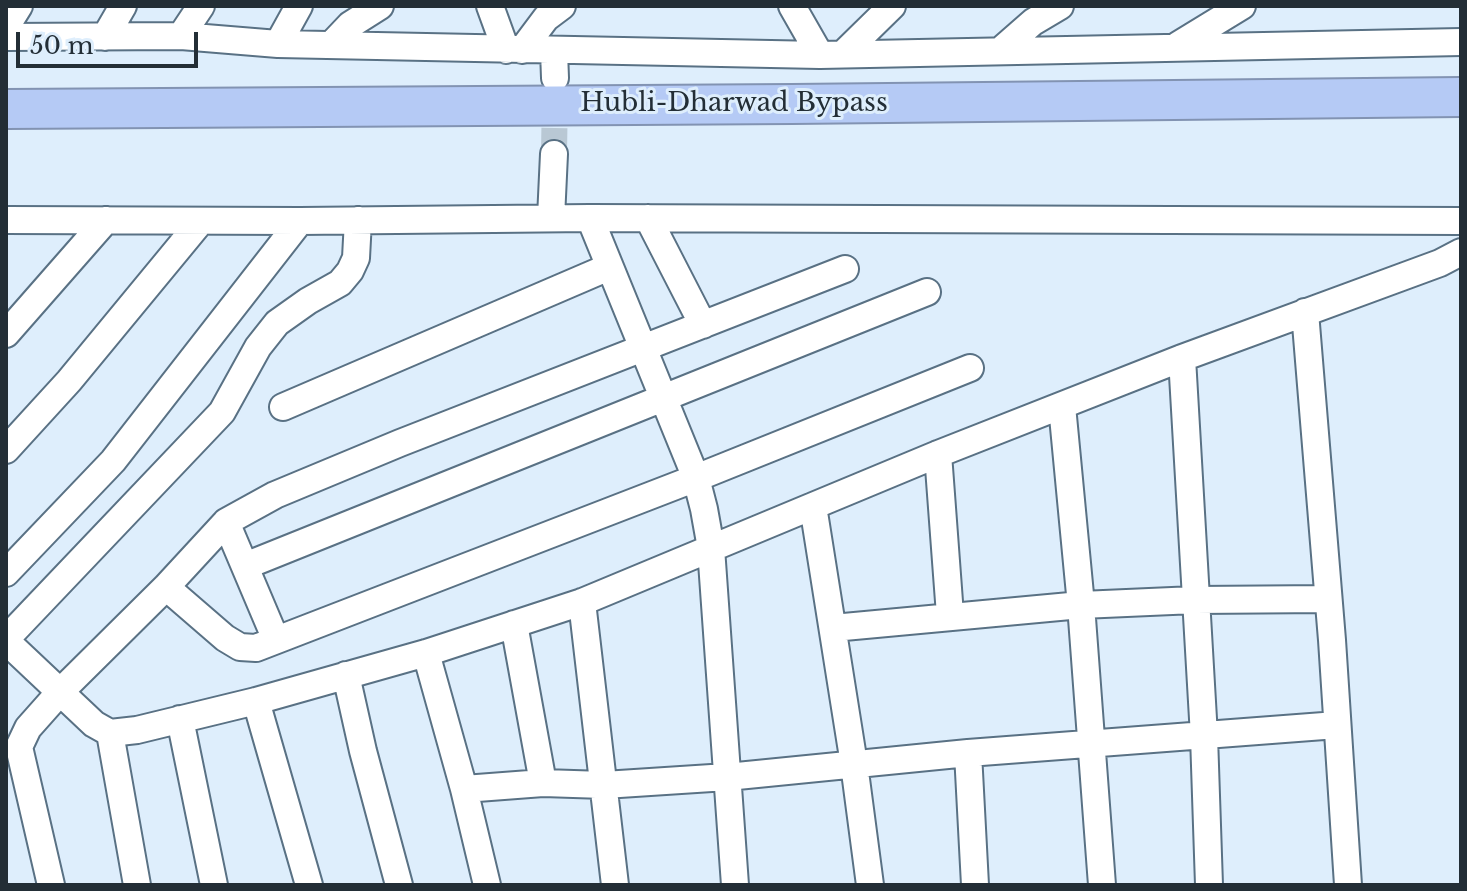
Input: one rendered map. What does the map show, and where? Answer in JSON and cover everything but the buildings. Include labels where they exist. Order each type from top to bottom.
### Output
[{"type":"highway","name":"Hubli-Dharwad Bypass","points":[[6,109],[1461,97]]},
{"type":"street","points":[[6,27],[19,6]]},
{"type":"street","points":[[105,37],[123,6]]},
{"type":"street","points":[[181,36],[201,6]]},
{"type":"street","points":[[278,44],[299,6]]},
{"type":"street","points":[[331,45],[350,25],[380,6]]},
{"type":"street","points":[[490,6],[514,50]]},
{"type":"street","points":[[514,50],[562,6]]},
{"type":"street","points":[[792,6],[832,54]]},
{"type":"street","points":[[832,54],[892,6]]},
{"type":"street","points":[[1001,50],[1033,22],[1060,6]]},
{"type":"street","points":[[1174,47],[1242,6]]},
{"type":"street","points":[[6,37],[181,36],[278,44],[832,54],[1461,42]]},
{"type":"street","points":[[554,51],[555,78]]},
{"type":"street","points":[[551,218],[554,154]]},
{"type":"street","points":[[590,218],[696,478],[711,548],[735,885]]},
{"type":"street","points":[[648,218],[703,325]]},
{"type":"street","points":[[6,220],[648,218],[1461,221]]},
{"type":"street","points":[[6,334],[106,220]]},
{"type":"street","points":[[358,220],[356,258],[340,283],[277,323],[258,347],[222,412],[6,640],[94,724],[110,733],[137,730],[256,701],[426,653],[582,602],[938,454],[1182,358],[1440,263],[1461,252]]},
{"type":"street","points":[[6,450],[69,381],[201,221]]},
{"type":"street","points":[[6,573],[113,461],[300,221]]},
{"type":"street","points":[[283,407],[609,267]]},
{"type":"street","points":[[51,885],[19,747],[28,728],[226,522],[275,495],[386,448],[845,269]]},
{"type":"street","points":[[245,566],[927,292]]},
{"type":"street","points":[[1305,312],[1348,885]]},
{"type":"street","points":[[1182,358],[1204,736],[1209,885]]},
{"type":"street","points":[[166,587],[225,638],[240,647],[256,648],[970,368]]},
{"type":"street","points":[[1062,406],[1102,885]]},
{"type":"street","points":[[938,454],[950,615]]},
{"type":"street","points":[[813,506],[870,885]]},
{"type":"street","points":[[226,522],[276,640]]},
{"type":"street","points":[[833,628],[1081,605],[1328,599]]},
{"type":"street","points":[[582,602],[615,885]]},
{"type":"street","points":[[514,624],[543,783]]},
{"type":"street","points":[[426,653],[487,885]]},
{"type":"street","points":[[346,675],[399,885]]},
{"type":"street","points":[[256,701],[309,885]]},
{"type":"street","points":[[180,719],[214,885]]},
{"type":"street","points":[[464,789],[727,777],[968,753],[1337,725]]},
{"type":"street","points":[[110,733],[137,885]]},
{"type":"street","points":[[968,753],[975,885]]},
{"type":"tunnel","points":[[554,154],[555,90]]}]
